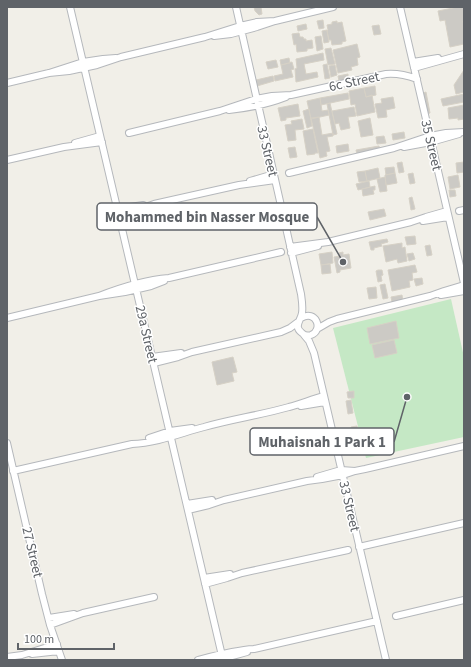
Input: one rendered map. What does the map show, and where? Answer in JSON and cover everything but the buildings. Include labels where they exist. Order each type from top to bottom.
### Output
[{"type":"street","name":"29a Street","points":[[70,7],[223,657]]},
{"type":"street","name":"33 Street","points":[[236,7],[301,294],[304,303],[313,317]]},
{"type":"street","points":[[7,83],[84,65],[103,59],[121,57],[205,37],[257,22],[275,21],[333,7]]},
{"type":"street","name":"35 Street","points":[[400,7],[464,284]]},
{"type":"street","points":[[413,65],[435,63],[450,57],[464,54]]},
{"type":"street","name":"6c Street","points":[[130,133],[257,102],[272,96],[291,95],[386,74],[405,75],[416,79]]},
{"type":"street","points":[[289,173],[394,148],[407,147],[430,139],[453,137],[464,132]]},
{"type":"street","points":[[7,160],[64,147],[79,142],[101,139]]},
{"type":"street","points":[[118,212],[274,177]]},
{"type":"street","points":[[291,250],[448,214]]},
{"type":"street","points":[[8,317],[99,296],[118,289],[282,252]]},
{"type":"street","points":[[430,296],[464,284]]},
{"type":"street","points":[[282,332],[310,335],[329,322],[337,319],[430,296],[464,291]]},
{"type":"street","name":"33 Street","points":[[300,320],[302,304],[301,294]]},
{"type":"street","points":[[153,360],[282,332],[290,328],[304,316],[337,319]]},
{"type":"street","points":[[313,317],[318,325],[316,330]]},
{"type":"street","points":[[300,320],[298,328],[303,334]]},
{"type":"street","name":"33 Street","points":[[314,353],[316,330]]},
{"type":"street","name":"33 Street","points":[[303,334],[309,341],[314,353],[386,660]]},
{"type":"street","points":[[13,470],[132,444],[191,428],[204,427],[290,407],[304,402],[325,399]]},
{"type":"street","name":"27 Street","points":[[7,444],[42,594],[50,625],[62,660]]},
{"type":"street","points":[[187,507],[342,473],[365,470],[464,446]]},
{"type":"street","points":[[359,547],[464,523]]},
{"type":"street","points":[[205,581],[348,550]]},
{"type":"street","points":[[50,625],[83,613],[154,597]]},
{"type":"street","points":[[396,616],[464,600]]},
{"type":"street","points":[[49,618],[83,613]]},
{"type":"street","points":[[216,660],[236,650],[254,649],[377,620]]},
{"type":"street","points":[[22,655],[57,644]]},
{"type":"street","points":[[7,657],[59,651]]},
{"type":"street","points":[[198,660],[223,657]]},
{"type":"green space","points":[[451,299],[464,357],[464,437],[366,458],[333,328]]},
{"type":"place","name":"Mohammed bin Nasser Mosque","points":[[343,262]]},
{"type":"place","name":"Muhaisnah 1 Park 1","points":[[407,397]]}]
